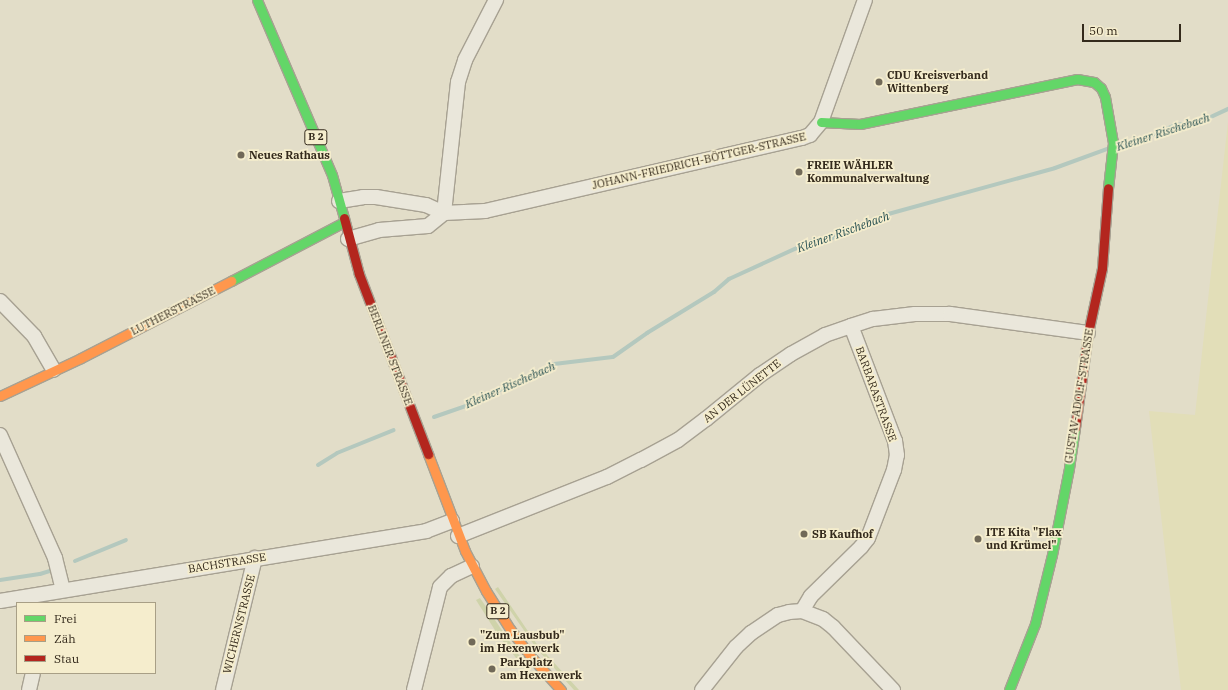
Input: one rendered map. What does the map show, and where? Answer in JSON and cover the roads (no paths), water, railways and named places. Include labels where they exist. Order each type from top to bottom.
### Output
[{"type":"street","name":"BERLINER STRASSE","points":[[258,0],[334,183],[348,239],[359,274],[458,536],[472,566],[510,629],[533,659],[561,690]]},
{"type":"street","points":[[348,239],[379,230],[428,226],[444,213],[458,82],[465,60],[496,0]]},
{"type":"street","points":[[821,122],[865,0]]},
{"type":"street","name":"GUSTAV-ADOLF-STRASSE","points":[[821,122],[860,124],[1077,79],[1094,82],[1102,88],[1105,97],[1113,143],[1113,157],[1105,212],[1102,268],[1088,333],[1068,468],[1052,555],[1035,624],[1009,690]]},
{"type":"street","name":"JOHANN-FRIEDRICH-BÖTTGER-STRASSE","points":[[339,201],[363,196],[426,204],[444,213],[485,211],[802,138],[810,135],[821,122]]},
{"type":"street","name":"LUTHERSTRASSE","points":[[0,396],[236,279],[344,222]]},
{"type":"street","points":[[0,301],[34,336],[54,370]]},
{"type":"street","name":"AN DER LÜNETTE","points":[[458,536],[607,477],[641,460],[678,440],[706,420],[760,375],[791,354],[825,335],[851,326],[873,319],[915,314],[950,314],[1088,333]]},
{"type":"street","name":"BARBARASTRASSE","points":[[802,611],[811,596],[861,548],[868,538],[894,470],[897,455],[895,441],[851,326]]},
{"type":"street","points":[[0,435],[55,558],[63,590]]},
{"type":"street","name":"BACHSTRASSE","points":[[0,601],[48,598],[63,590],[426,531],[452,521]]},
{"type":"street","name":"WICHERNSTRASSE","points":[[223,690],[255,558]]},
{"type":"street","points":[[414,690],[440,587],[451,576],[472,566]]},
{"type":"street","points":[[702,690],[736,647],[751,633],[778,615],[802,611],[823,619],[833,627],[894,690]]},
{"type":"street","points":[[29,690],[33,674]]},
{"type":"waterway","name":"Kleiner Rischebach","points":[[1119,145],[1145,138],[1175,125],[1200,122],[1228,109]]},
{"type":"waterway","name":"Kleiner Rischebach","points":[[434,417],[469,405],[554,364],[613,357],[647,333],[714,292],[729,279],[812,241],[829,239],[859,228],[881,216],[1055,168],[1107,149]]},
{"type":"waterway","name":"Kleiner Rischebach","points":[[318,465],[337,453],[394,430]]},
{"type":"waterway","name":"Kleiner Rischebach","points":[[75,561],[126,540]]},
{"type":"waterway","name":"Kleiner Rischebach","points":[[0,580],[40,574],[53,570]]},
{"type":"place","name":"CDU Kreisverband Wittenberg","points":[[879,82]]},
{"type":"place","name":"Neues Rathaus","points":[[241,155]]},
{"type":"place","name":"FREIE WÄHLER Kommunalverwaltung","points":[[799,172]]},
{"type":"place","name":"SB Kaufhof","points":[[804,534]]},
{"type":"place","name":"ITE Kita \"Flax und Krümel\"","points":[[978,539]]},
{"type":"place","name":"\"Zum Lausbub\" im Hexenwerk","points":[[472,642]]},
{"type":"place","name":"Parkplatz am Hexenwerk","points":[[492,669]]}]
